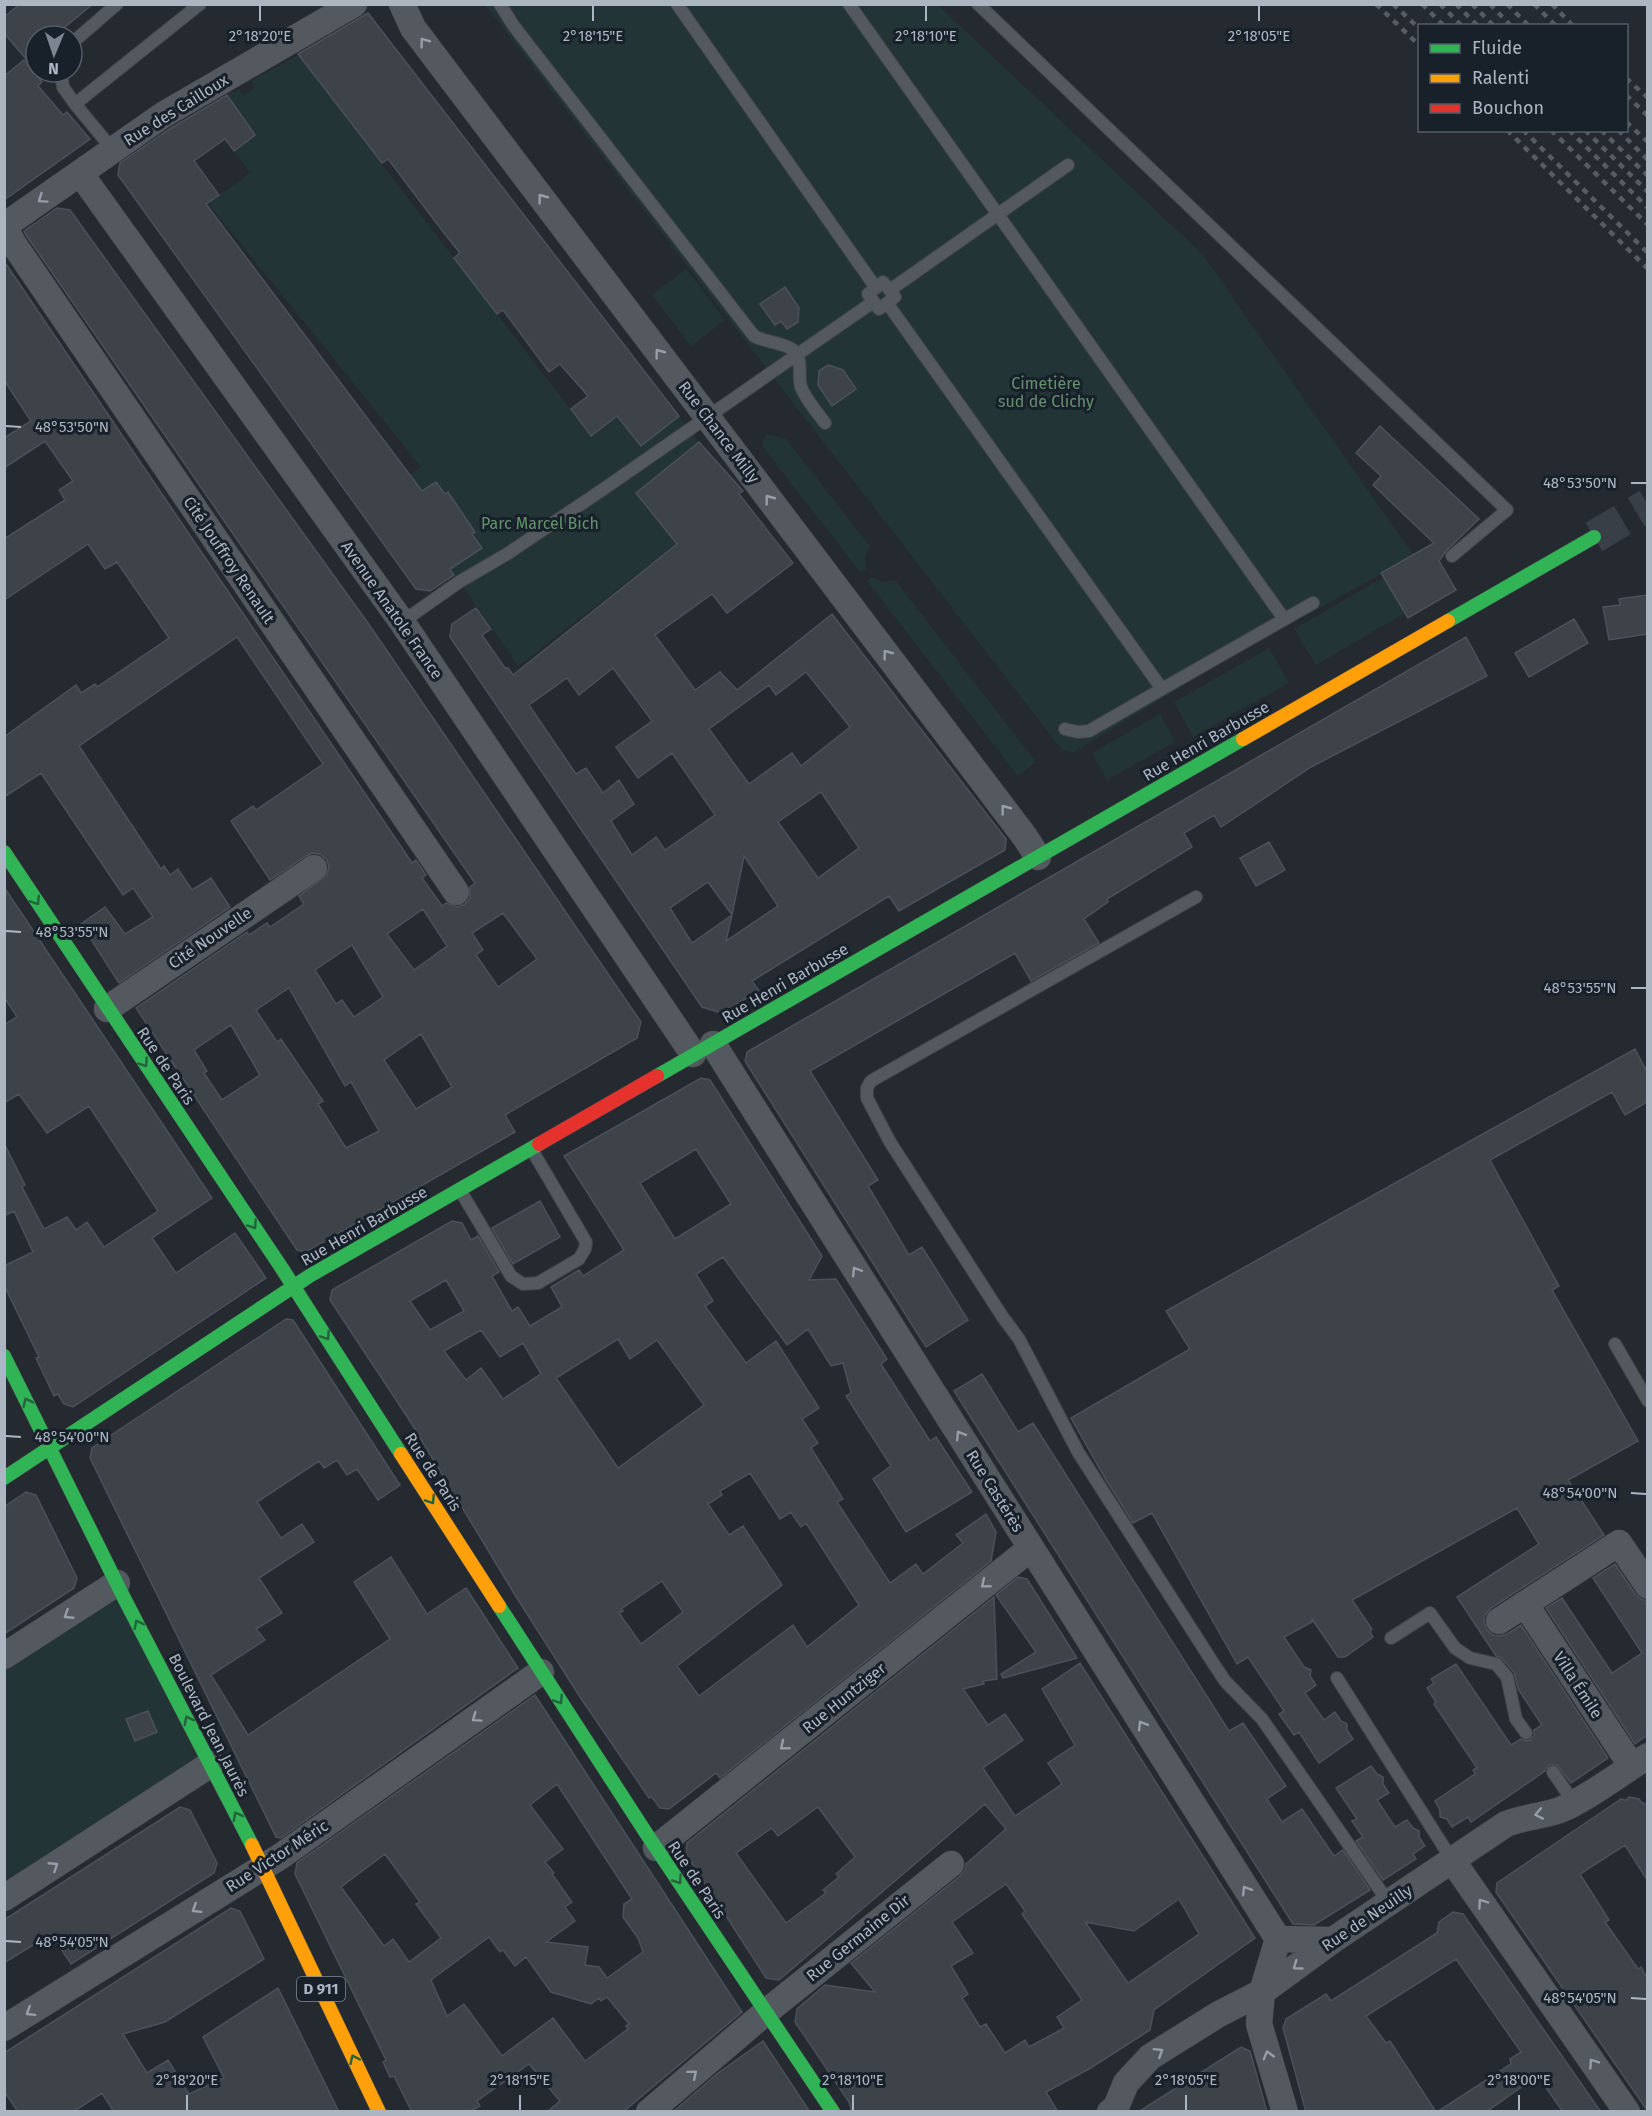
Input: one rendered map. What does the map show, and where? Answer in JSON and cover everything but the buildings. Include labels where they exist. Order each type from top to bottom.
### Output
[{"type":"street","name":"Rue Chance Milly","points":[[402,4],[413,28],[1038,857]]},
{"type":"street","name":"Rue des Cailloux","points":[[4,226],[163,115],[341,8]]},
{"type":"street","name":"Avenue Anatole France","points":[[80,173],[402,622],[703,1049]]},
{"type":"street","name":"Cité Jouffroy Renault","points":[[4,226],[19,252],[456,892]]},
{"type":"street","name":"Rue Henri Barbusse","points":[[4,1478],[311,1275],[1594,537]]},
{"type":"street","name":"Rue de Paris","points":[[4,852],[294,1287],[541,1672],[833,2112]]},
{"type":"street","name":"Cité Nouvelle","points":[[107,1009],[314,868]]},
{"type":"street","name":"Rue Castérès","points":[[703,1049],[1031,1548],[1278,1939]]},
{"type":"street","name":"Boulevard Jean Jaurès","points":[[4,1356],[117,1583],[263,1867],[379,2112]]},
{"type":"street","points":[[1499,1621],[1619,1543],[1647,1586]]},
{"type":"street","name":"Rue Huntziger","points":[[656,1848],[1031,1548]]},
{"type":"street","points":[[4,1656],[117,1583]]},
{"type":"street","name":"Villa Émile","points":[[1525,1604],[1643,1760]]},
{"type":"street","name":"Rue Victor Méric","points":[[4,2028],[281,1856],[541,1672]]},
{"type":"street","name":"Rue de Neuilly","points":[[1110,2112],[1116,2107],[1126,2083],[1150,2057],[1219,2014],[1262,1992],[1333,1940],[1506,1824],[1521,1818],[1558,1810],[1574,1803],[1643,1760]]},
{"type":"street","points":[[4,1898],[211,1764]]},
{"type":"street","points":[[1452,1860],[1627,2112]]},
{"type":"street","name":"Rue Germaine Dir","points":[[649,2112],[766,2012],[951,1864]]},
{"type":"street","points":[[1285,2112],[1259,2024],[1262,1992],[1278,1939],[1333,1940]]},
{"type":"lane","points":[[84,33],[117,4]]},
{"type":"lane","points":[[75,104],[200,4]]},
{"type":"lane","points":[[500,4],[513,25],[754,336],[762,341],[791,349],[797,355],[802,388],[825,423]]},
{"type":"lane","points":[[677,4],[876,288]]},
{"type":"lane","points":[[849,4],[1284,619]]},
{"type":"lane","points":[[978,4],[1507,510],[1452,556]]},
{"type":"lane","points":[[63,84],[75,104],[113,150]]},
{"type":"lane","points":[[1068,165],[888,297],[879,309],[868,294],[883,282],[888,297],[1162,689]]},
{"type":"lane","points":[[402,622],[459,582],[507,554],[873,302]]},
{"type":"lane","points":[[1065,729],[1078,732],[1089,731],[1313,603]]},
{"type":"lane","points":[[1196,897],[871,1081],[867,1088],[867,1098],[890,1142],[1002,1316],[1019,1338],[1078,1452],[1220,1673],[1262,1719],[1389,1903]]},
{"type":"lane","points":[[460,1190],[511,1276],[523,1284],[538,1283],[583,1254],[586,1242],[531,1149]]},
{"type":"lane","points":[[1615,1344],[1647,1401]]},
{"type":"lane","points":[[1391,1638],[1430,1613],[1455,1648],[1470,1658],[1496,1664],[1507,1677],[1516,1719],[1526,1733]]},
{"type":"lane","points":[[1337,1678],[1452,1860]]},
{"type":"lane","points":[[1553,1772],[1574,1803]]},
{"type":"green space","name":"Cimetière sud de Clichy","points":[[485,5],[938,5],[1203,255],[1414,556],[1236,654],[1072,753],[1062,750]]},
{"type":"green space","name":"Parc Marcel Bich","points":[[298,55],[591,436],[616,417],[641,446],[679,416],[699,442],[636,493],[676,544],[518,666],[455,575],[397,484],[421,467],[208,203],[250,173],[234,151],[255,134],[227,95],[239,89],[243,95],[255,88],[251,81]]},
{"type":"green space","points":[[686,269],[725,320],[691,346],[652,295]]},
{"type":"green space","points":[[766,434],[786,439],[870,546],[865,556],[866,569],[861,573],[762,446]]},
{"type":"green space","points":[[872,577],[881,582],[895,580],[1036,762],[1018,776],[867,581]]},
{"type":"green space","points":[[1384,577],[1405,613],[1316,665],[1294,629]]},
{"type":"green space","points":[[1269,648],[1289,683],[1193,737],[1174,702]]},
{"type":"green space","points":[[1160,714],[1175,742],[1107,780],[1092,753]]},
{"type":"green space","points":[[117,1583],[211,1764],[5,1898],[5,1656]]},
{"type":"tunnel","points":[[1594,537],[1648,505]]},
{"type":"railway","points":[[1376,4],[1418,44]]},
{"type":"railway","points":[[1393,4],[1418,27]]},
{"type":"railway","points":[[1422,4],[1442,24]]},
{"type":"railway","points":[[1440,4],[1460,24]]},
{"type":"railway","points":[[1456,4],[1476,24]]},
{"type":"railway","points":[[1472,4],[1492,24]]},
{"type":"railway","points":[[1490,4],[1509,24]]},
{"type":"railway","points":[[1507,4],[1527,24]]},
{"type":"railway","points":[[1534,4],[1554,24]]},
{"type":"railway","points":[[1552,4],[1571,24]]},
{"type":"railway","points":[[1628,80],[1648,98]]},
{"type":"railway","points":[[1628,97],[1648,116]]},
{"type":"railway","points":[[1628,124],[1648,142]]},
{"type":"railway","points":[[1509,132],[1648,269]]},
{"type":"railway","points":[[1525,132],[1648,253]]},
{"type":"railway","points":[[1553,132],[1648,225]]},
{"type":"railway","points":[[1571,132],[1648,208]]},
{"type":"railway","points":[[1587,132],[1648,192]]},
{"type":"railway","points":[[1603,132],[1648,176]]},
{"type":"railway","points":[[1620,132],[1648,160]]},
{"type":"traffic: fast","points":[[1448,621],[1594,537]]},
{"type":"traffic: fast","points":[[657,1076],[1243,739]]},
{"type":"traffic: fast","points":[[4,852],[283,1270],[401,1454]]},
{"type":"traffic: fast","points":[[4,1478],[311,1275],[539,1144]]},
{"type":"traffic: fast","points":[[4,1356],[124,1598],[252,1845]]},
{"type":"traffic: fast","points":[[499,1606],[646,1833],[833,2112]]},
{"type":"traffic: slow","points":[[1243,739],[1448,621]]},
{"type":"traffic: slow","points":[[401,1454],[499,1606]]},
{"type":"traffic: slow","points":[[252,1845],[379,2112]]},
{"type":"traffic: jam","points":[[539,1144],[657,1076]]}]
